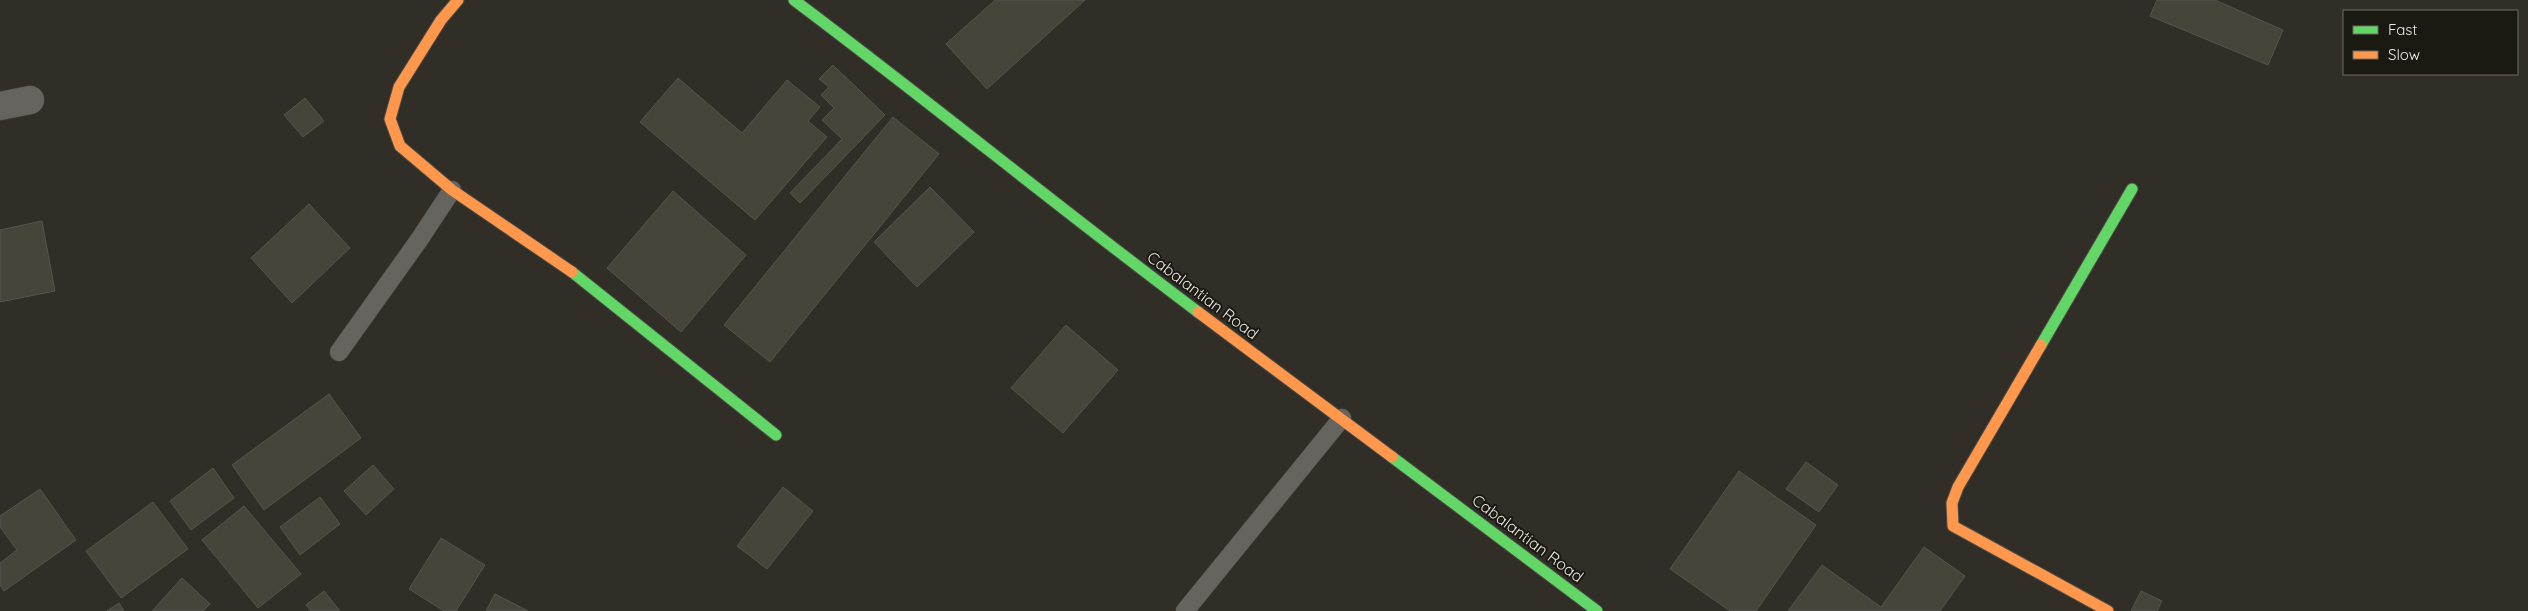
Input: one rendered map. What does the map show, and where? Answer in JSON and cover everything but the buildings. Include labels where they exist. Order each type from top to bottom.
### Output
[{"type":"street","points":[[458,0],[436,27],[399,87],[390,119],[400,146],[452,190],[584,280],[776,435]]},
{"type":"street","name":"Cabalantian Road","points":[[794,0],[895,76],[1094,234],[1598,611]]},
{"type":"street","points":[[0,106],[30,100]]},
{"type":"street","points":[[2108,611],[1953,526],[1952,504],[1963,478],[2132,189]]},
{"type":"lane","points":[[339,352],[419,240],[452,190]]},
{"type":"lane","points":[[1185,611],[1342,418]]},
{"type":"traffic: fast","points":[[794,0],[1198,312]]},
{"type":"traffic: fast","points":[[2041,345],[2132,189]]},
{"type":"traffic: fast","points":[[572,272],[776,435]]},
{"type":"traffic: fast","points":[[1392,457],[1597,611]]},
{"type":"traffic: slow","points":[[458,0],[441,20],[399,87],[390,119],[400,146],[452,190],[572,272]]},
{"type":"traffic: slow","points":[[1198,312],[1392,457]]},
{"type":"traffic: slow","points":[[2041,345],[1958,487],[1952,503],[1953,526],[2108,611]]}]
